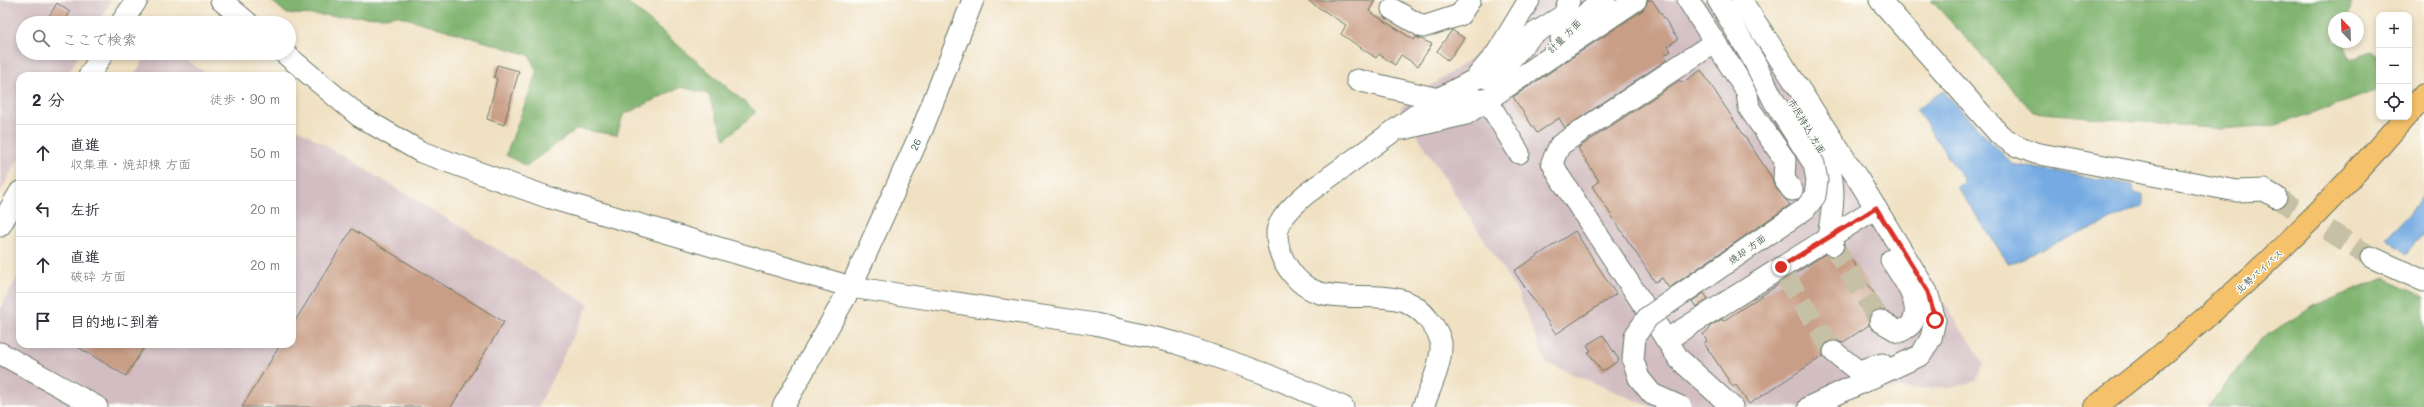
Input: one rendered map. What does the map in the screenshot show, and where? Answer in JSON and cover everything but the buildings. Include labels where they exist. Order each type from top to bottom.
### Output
[{"type":"highway","points":[[2412,109],[2424,95]]},
{"type":"highway","name":"北勢バイパス","points":[[2095,407],[2213,312],[2292,241],[2369,160],[2403,120]]},
{"type":"street","points":[[126,16],[137,0]]},
{"type":"street","points":[[221,0],[240,16]]},
{"type":"street","name":"26","points":[[783,407],[851,286],[922,130],[973,0]]},
{"type":"street","points":[[1392,9],[1423,27],[1460,16],[1470,0]]},
{"type":"street","points":[[1474,80],[1497,53],[1529,0]]},
{"type":"street","points":[[1423,407],[1436,371],[1441,342],[1423,312],[1405,301],[1319,293],[1302,283],[1287,268],[1281,252],[1277,231],[1290,209],[1306,194],[1438,99],[1474,80],[1496,76],[1532,35],[1564,15],[1569,0]]},
{"type":"street","name":"計量 方面","points":[[1526,74],[1592,8],[1605,0]]},
{"type":"street","points":[[1396,130],[1466,114],[1636,0]]},
{"type":"street","points":[[1688,0],[1747,92],[1749,108],[1785,160],[1784,179],[1792,190]]},
{"type":"street","points":[[1704,0],[1726,33],[1752,51]]},
{"type":"street","points":[[1718,0],[1752,51]]},
{"type":"street","points":[[1729,0],[1752,51]]},
{"type":"street","points":[[1741,0],[1858,179],[1871,211],[1912,296],[1916,311],[1912,324],[1899,332],[1880,322]]},
{"type":"street","points":[[1880,0],[2000,135],[2015,145],[2035,153],[2237,191],[2264,190],[2276,197]]},
{"type":"street","points":[[1715,42],[1560,144],[1552,162],[1559,176],[1679,358],[1732,407]]},
{"type":"street","name":"市民持込 方面","points":[[1752,51],[1821,146],[1833,174],[1834,202],[1831,241]]},
{"type":"street","name":"焼却 方面","points":[[1682,407],[1652,394],[1639,378],[1633,360],[1635,336],[1648,317],[1805,209],[1816,196],[1817,181],[1814,164],[1774,101],[1752,51]]},
{"type":"street","points":[[91,72],[98,60]]},
{"type":"street","points":[[292,60],[359,116],[421,152],[550,198],[851,286],[1095,324],[1176,343],[1263,373],[1343,407]]},
{"type":"street","points":[[1357,80],[1438,99],[1487,100]]},
{"type":"street","points":[[1487,100],[1519,153]]},
{"type":"street","points":[[0,226],[16,199]]},
{"type":"street","points":[[1666,340],[1831,241],[1871,211]]},
{"type":"street","points":[[1809,407],[1921,355],[1931,338],[1935,320],[1928,292],[1871,211]]},
{"type":"street","points":[[2371,257],[2424,281]]},
{"type":"street","points":[[1834,352],[1858,371],[1884,364],[1907,361]]},
{"type":"street","points":[[0,353],[97,407]]},
{"type":"shaded area","points":[[0,0],[111,0],[102,16],[16,16],[16,60],[76,60],[69,72],[16,72],[16,164],[0,192]]},
{"type":"shaded area","points":[[1522,0],[1747,0],[1984,364],[1976,381],[1951,388],[1866,390],[1832,407],[1652,407],[1546,363],[1518,293],[1400,108],[1501,37]]},
{"type":"shaded area","points":[[143,60],[185,60],[204,72],[136,72]]},
{"type":"shaded area","points":[[296,127],[589,305],[538,407],[0,407],[0,308],[16,280],[16,348],[296,348]]},
{"type":"green space","points":[[271,0],[625,0],[756,112],[725,139],[708,94],[681,87],[623,115],[617,135],[577,129],[526,166],[506,155],[537,72],[529,55],[396,15],[386,17],[287,14]]},
{"type":"green space","points":[[1931,0],[2352,0],[2349,12],[2328,12],[2328,48],[2346,48],[2350,60],[2371,52],[2376,54],[2376,91],[2276,125],[2220,129],[2033,112]]},
{"type":"green space","points":[[2385,278],[2424,297],[2424,407],[2208,407],[2261,339],[2314,306]]},
{"type":"water","points":[[1943,91],[2012,164],[2133,185],[2132,193],[2143,194],[2143,206],[2009,264],[1957,187],[1965,182],[1916,109]]},
{"type":"water","points":[[2424,196],[2424,234],[2406,254],[2387,238]]},
{"type":"tunnel","points":[[2276,197],[2371,257]]},
{"type":"tunnel","points":[[1833,245],[1880,321]]},
{"type":"tunnel","points":[[1785,276],[1834,352]]},
{"type":"route","points":[[1781,267],[1876,208],[1928,292],[1935,320]]}]
